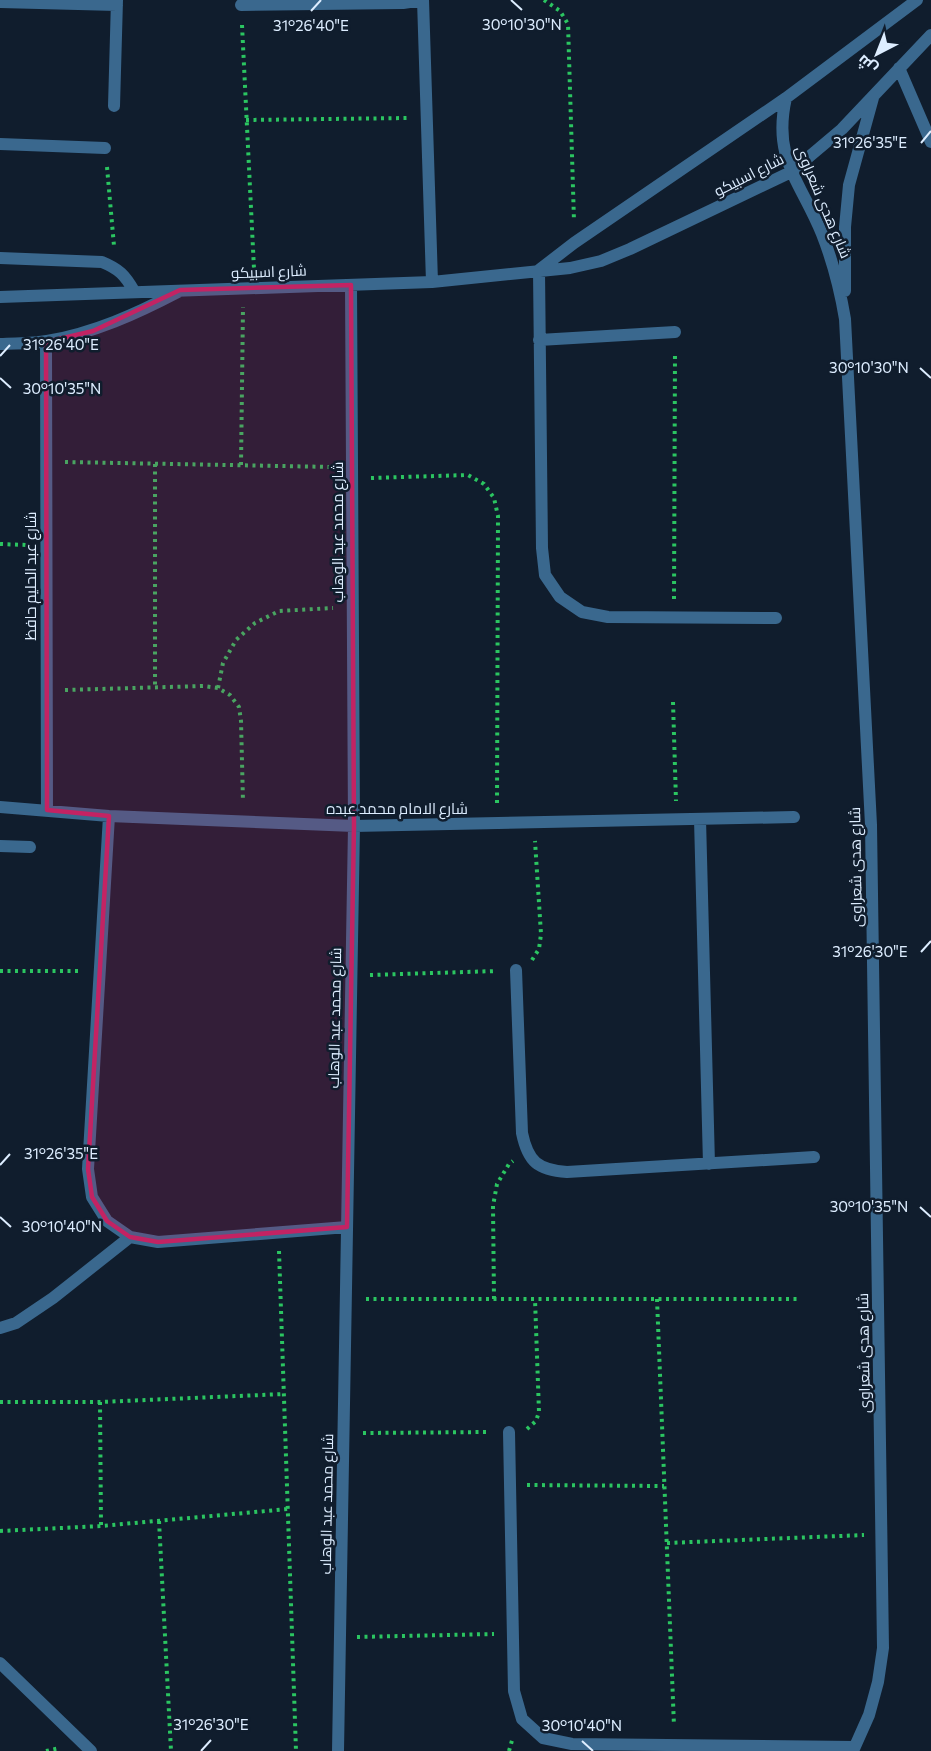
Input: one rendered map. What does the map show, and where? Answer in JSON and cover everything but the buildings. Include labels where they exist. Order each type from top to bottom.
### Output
[{"type":"street","points":[[241,5],[403,3],[423,0],[432,282]]},
{"type":"street","points":[[776,618],[608,617],[582,612],[560,597],[545,575],[542,548],[538,271],[574,243],[786,98],[918,0]]},
{"type":"street","points":[[0,2],[117,3],[114,106]]},
{"type":"street","name":"شارع اسبيكو","points":[[0,297],[432,282],[570,268],[601,261],[791,172],[842,129],[931,35]]},
{"type":"street","points":[[898,68],[931,142]]},
{"type":"street","points":[[845,319],[844,227],[849,185],[873,95]]},
{"type":"street","name":"شارع هدى شعراوى","points":[[786,98],[781,118],[785,153],[791,172],[821,231],[835,267],[845,319],[871,825],[883,1648],[878,1682],[869,1715],[854,1749]]},
{"type":"street","points":[[0,144],[105,148]]},
{"type":"street","points":[[0,258],[102,262],[116,268],[127,278],[134,291]]},
{"type":"street","name":"شارع محمد عبد الوهاب","points":[[338,1751],[354,826],[351,285]]},
{"type":"street","points":[[0,344],[46,342],[93,331],[138,313],[180,290]]},
{"type":"street","points":[[539,340],[675,332]]},
{"type":"street","name":"شارع عبد الحليم حافظ","points":[[46,342],[47,810]]},
{"type":"street","name":"شارع الامام محمد عبده","points":[[0,807],[109,816],[354,826],[794,818]]},
{"type":"street","points":[[109,816],[88,1169],[92,1197],[107,1221],[130,1238],[158,1242],[346,1227]]},
{"type":"street","points":[[700,819],[709,1164]]},
{"type":"street","points":[[0,846],[30,847]]},
{"type":"street","points":[[516,970],[522,1133],[526,1150],[536,1163],[551,1171],[567,1172],[814,1157]]},
{"type":"street","points":[[0,1328],[16,1323],[53,1298],[130,1238]]},
{"type":"street","points":[[509,1432],[514,1691],[522,1719],[543,1738],[572,1744],[854,1749]]},
{"type":"street","points":[[0,1663],[91,1751]]},
{"type":"path","points":[[544,0],[560,11],[568,24],[574,243]]},
{"type":"path","points":[[241,5],[249,288],[241,465]]},
{"type":"path","points":[[246,120],[427,118]]},
{"type":"path","points":[[105,148],[116,268]]},
{"type":"path","points":[[674,618],[675,332]]},
{"type":"path","points":[[46,462],[241,465],[352,473],[468,476],[484,484],[494,498],[498,516],[497,823]]},
{"type":"path","points":[[155,464],[155,688]]},
{"type":"path","points":[[0,544],[46,545]]},
{"type":"path","points":[[218,688],[223,663],[236,640],[255,623],[279,611],[353,607]]},
{"type":"path","points":[[46,691],[203,686],[218,688],[230,695],[239,707],[241,721],[243,821]]},
{"type":"path","points":[[673,702],[676,820]]},
{"type":"path","points":[[351,976],[516,970],[530,963],[539,949],[540,942],[534,823]]},
{"type":"path","points":[[0,971],[100,971]]},
{"type":"path","points":[[494,1299],[494,1206],[497,1184],[509,1164],[526,1150]]},
{"type":"path","points":[[278,1232],[296,1751]]},
{"type":"path","points":[[346,1299],[800,1299]]},
{"type":"path","points":[[343,1433],[519,1432],[529,1428],[536,1421],[539,1412],[535,1299]]},
{"type":"path","points":[[657,1299],[675,1745]]},
{"type":"path","points":[[0,1402],[100,1402],[284,1394]]},
{"type":"path","points":[[100,1402],[101,1526]]},
{"type":"path","points":[[511,1485],[664,1486]]},
{"type":"path","points":[[0,1531],[101,1526],[288,1509]]},
{"type":"path","points":[[159,1521],[171,1751]]},
{"type":"path","points":[[667,1543],[882,1534]]},
{"type":"path","points":[[340,1638],[513,1634]]},
{"type":"highlighted area","points":[[351,285],[354,826],[347,1227],[158,1242],[130,1237],[107,1221],[92,1197],[88,1169],[109,816],[47,810],[46,342],[93,331],[180,290]]}]
